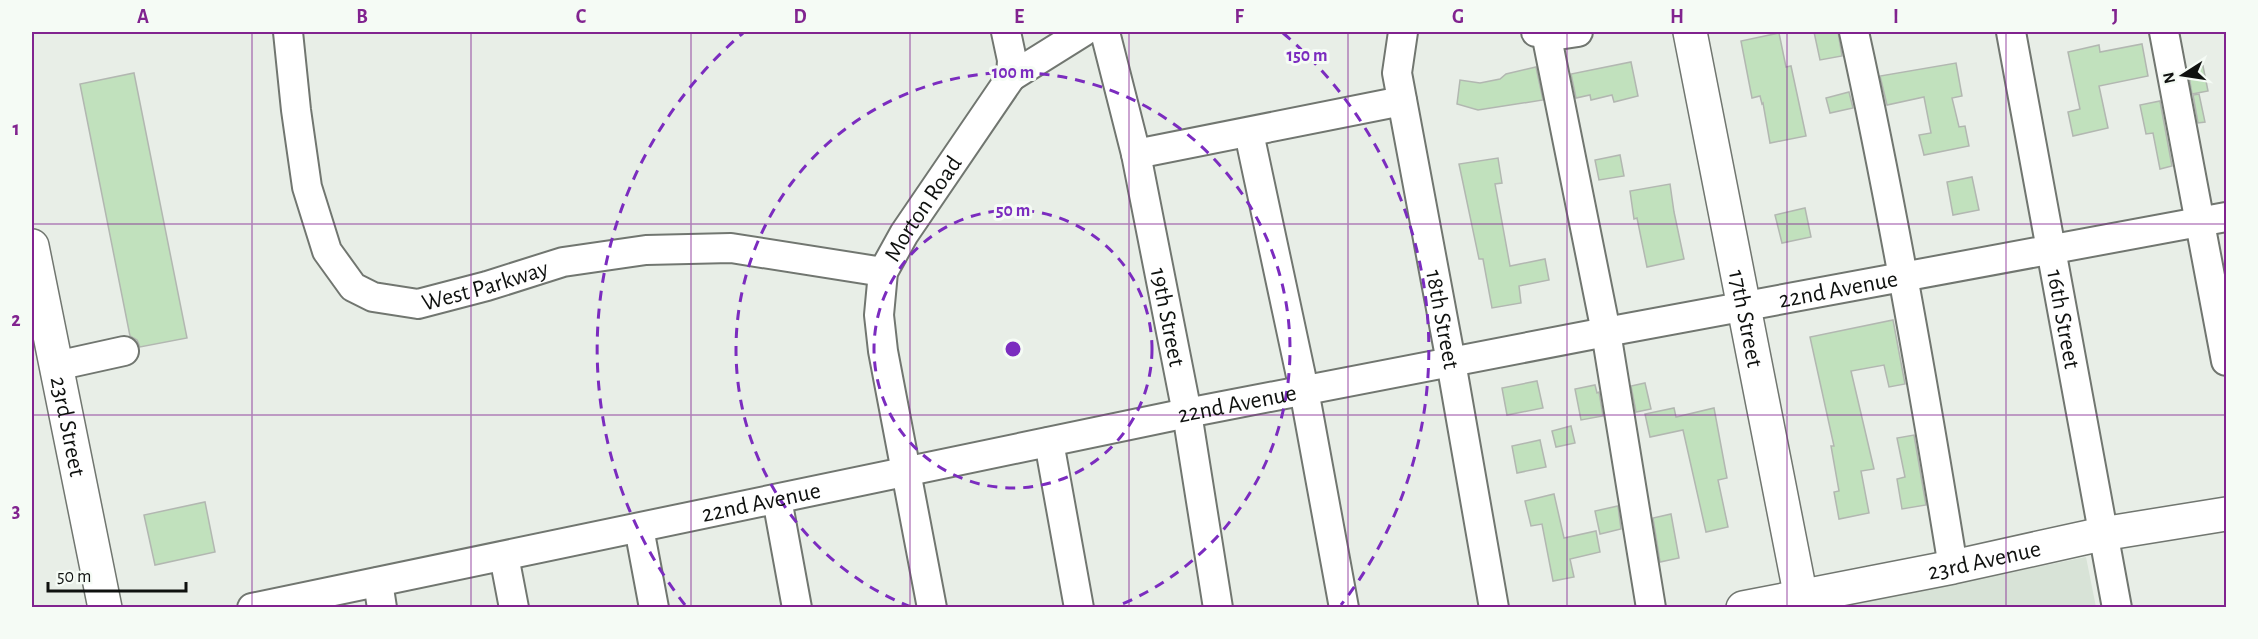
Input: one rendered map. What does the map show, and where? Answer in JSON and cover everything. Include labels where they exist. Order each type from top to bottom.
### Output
[{"type":"main road","name":"17th Street","points":[[1690,32],[1802,602]]},
{"type":"main road","name":"23rd Street","points":[[32,246],[105,608]]},
{"type":"main road","name":"23rd Avenue","points":[[1743,608],[1802,602],[2102,534],[2226,514]]},
{"type":"street","name":"West Parkway","points":[[288,32],[296,111],[308,187],[327,252],[352,287],[373,297],[418,304],[487,286],[563,262],[646,250],[731,248],[883,272]]},
{"type":"street","points":[[1006,32],[1012,60],[1011,77]]},
{"type":"street","points":[[1011,77],[1083,32]]},
{"type":"street","name":"19th Street","points":[[1105,32],[1136,154],[1187,413],[1218,608]]},
{"type":"street","name":"18th Street","points":[[1403,32],[1397,73],[1494,608]]},
{"type":"street","points":[[1578,32],[1558,35],[1541,32],[1606,332],[1651,608]]},
{"type":"street","points":[[1854,32],[1879,143],[1925,393],[1953,567]]},
{"type":"street","name":"16th Street","points":[[2011,32],[2117,608]]},
{"type":"street","points":[[2164,32],[2214,219],[2226,361]]},
{"type":"street","name":"Morton Road","points":[[932,608],[883,351],[879,315],[883,272],[904,234],[1011,77]]},
{"type":"street","points":[[1136,154],[1402,101]]},
{"type":"street","points":[[1249,133],[1304,390],[1344,608]]},
{"type":"street","name":"22nd Avenue","points":[[252,608],[380,595],[504,556],[1187,413],[1606,332],[2214,219]]},
{"type":"street","points":[[56,366],[124,351]]},
{"type":"street","points":[[1049,442],[1079,608]]},
{"type":"street","points":[[777,499],[797,608]]},
{"type":"street","points":[[639,528],[654,608]]},
{"type":"street","points":[[504,556],[514,608]]},
{"type":"shaded area","points":[[2086,557],[2096,607],[1839,607]]},
{"type":"building","points":[[1814,32],[1838,32],[1842,56],[1820,60]]},
{"type":"building","points":[[1779,33],[1786,67],[1791,66],[1806,136],[1770,143],[1763,103],[1760,96],[1752,98],[1741,41]]},
{"type":"building","points":[[2142,44],[2148,76],[2099,86],[2108,128],[2073,136],[2068,112],[2080,109],[2068,52],[2099,45],[2100,52]]},
{"type":"building","points":[[1631,62],[1638,96],[1614,102],[1612,95],[1591,100],[1590,95],[1576,98],[1571,74]]},
{"type":"building","points":[[1956,63],[1962,96],[1952,98],[1959,127],[1965,126],[1969,146],[1924,155],[1919,135],[1931,133],[1924,97],[1887,105],[1880,76]]},
{"type":"building","points":[[2203,66],[2208,91],[2192,94],[2188,69]]},
{"type":"building","points":[[1536,67],[1543,100],[1478,110],[1457,104],[1460,80],[1480,83]]},
{"type":"building","points":[[134,73],[187,338],[140,347],[137,340],[130,336],[80,84]]},
{"type":"building","points":[[1849,92],[1853,108],[1830,113],[1826,98]]},
{"type":"building","points":[[2199,94],[2205,122],[2198,123],[2193,95]]},
{"type":"building","points":[[2160,101],[2172,166],[2160,169],[2153,133],[2146,134],[2140,105]]},
{"type":"building","points":[[1620,155],[1624,176],[1599,180],[1595,160]]},
{"type":"building","points":[[1498,158],[1502,183],[1495,184],[1510,266],[1545,259],[1549,280],[1519,286],[1521,303],[1492,308],[1483,259],[1479,259],[1459,164]]},
{"type":"building","points":[[1972,177],[1979,210],[1953,215],[1947,182]]},
{"type":"building","points":[[1670,184],[1684,259],[1647,267],[1637,218],[1634,219],[1630,191]]},
{"type":"building","points":[[1805,208],[1811,237],[1782,243],[1775,215]]},
{"type":"building","points":[[1893,320],[1905,384],[1889,387],[1884,365],[1851,371],[1874,469],[1861,471],[1869,513],[1839,519],[1834,492],[1839,491],[1831,446],[1834,446],[1810,337]]},
{"type":"building","points":[[1537,381],[1543,408],[1507,415],[1502,388]]},
{"type":"building","points":[[1645,383],[1651,409],[1636,412],[1631,386]]},
{"type":"building","points":[[1595,385],[1597,393],[1599,392],[1603,416],[1581,420],[1575,389]]},
{"type":"building","points":[[1674,408],[1676,417],[1714,408],[1727,478],[1718,480],[1728,527],[1706,532],[1683,430],[1650,437],[1645,414]]},
{"type":"building","points":[[1571,426],[1575,443],[1556,447],[1552,431]]},
{"type":"building","points":[[1914,435],[1926,505],[1902,509],[1897,479],[1905,477],[1897,438]]},
{"type":"building","points":[[1540,440],[1546,467],[1517,473],[1512,446]]},
{"type":"building","points":[[1554,494],[1564,538],[1596,531],[1600,552],[1570,559],[1574,577],[1553,581],[1542,524],[1531,526],[1525,501]]},
{"type":"building","points":[[205,502],[215,552],[155,565],[144,515]]},
{"type":"building","points":[[1618,506],[1621,529],[1600,534],[1595,511]]},
{"type":"building","points":[[1671,514],[1679,558],[1660,562],[1653,518]]}]
